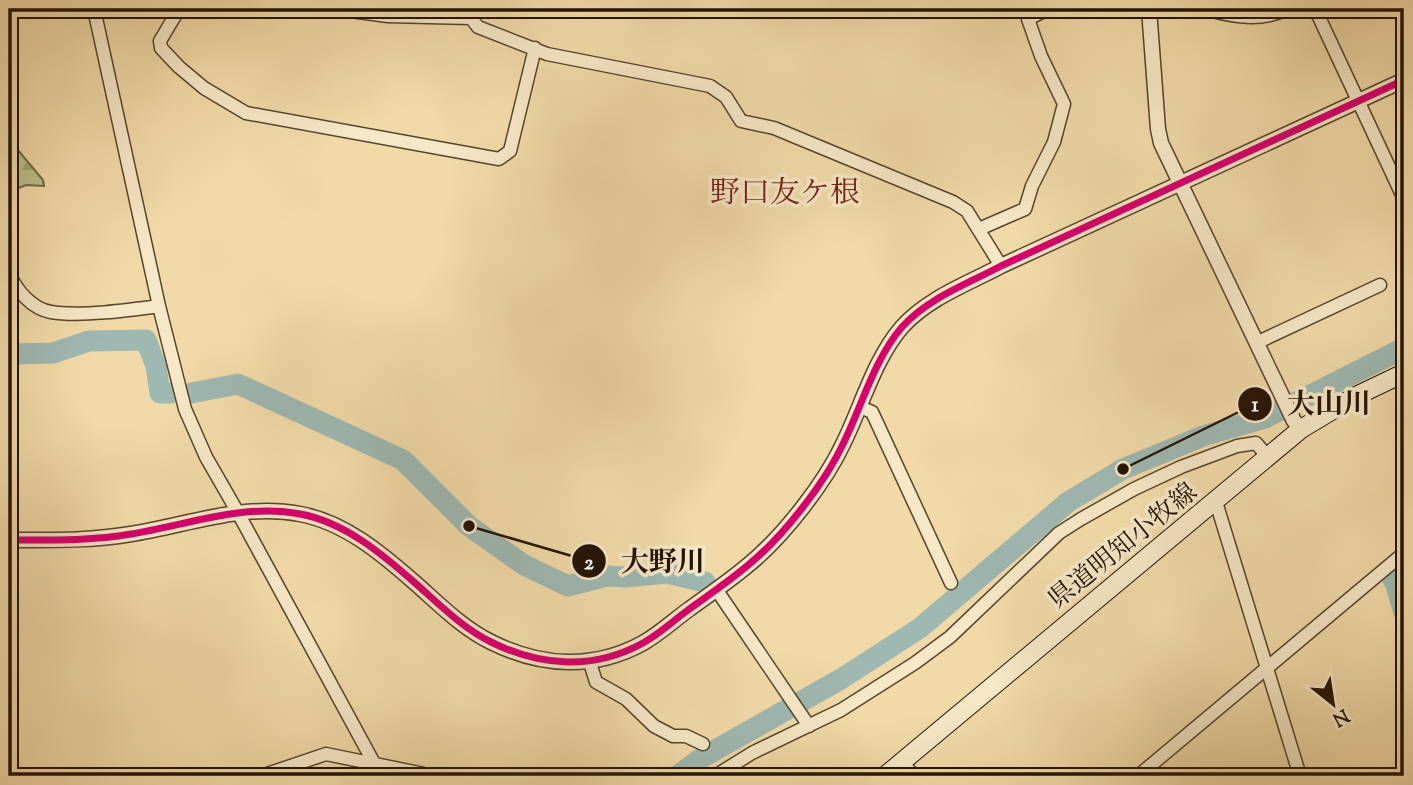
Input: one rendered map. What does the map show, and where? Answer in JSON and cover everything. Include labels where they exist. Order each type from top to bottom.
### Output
[{"type":"main road","name":"県道明知小牧線","points":[[885,776],[1216,502],[1268,457],[1297,425],[1404,373]]},
{"type":"street","points":[[94,9],[159,306],[185,409],[206,457],[381,776]]},
{"type":"street","points":[[179,9],[160,41],[161,48],[204,88],[246,113],[499,159],[510,151],[535,48]]},
{"type":"street","points":[[336,9],[388,16],[477,12],[478,26],[547,54],[710,86],[726,97],[741,121],[774,128],[935,193],[967,211],[1000,266]]},
{"type":"street","points":[[979,229],[1025,209],[1032,186],[1060,128],[1064,104],[1041,56],[1028,19],[1048,9]]},
{"type":"street","points":[[1149,9],[1158,129],[1179,183],[1297,425]]},
{"type":"street","points":[[1206,9],[1262,18],[1287,9]]},
{"type":"street","points":[[1329,9],[1318,15],[1404,199]]},
{"type":"street","points":[[9,540],[100,539],[184,524],[237,511],[269,510],[324,520],[365,542],[457,619],[489,641],[517,653],[552,662],[590,663],[645,642],[749,565],[774,540],[828,474],[883,355],[901,328],[916,314],[940,297],[1000,266],[1404,80]]},
{"type":"street","points":[[9,273],[15,289],[49,312],[159,306]]},
{"type":"street","points":[[1259,349],[1380,285]]},
{"type":"street","points":[[860,407],[872,412],[951,583]]},
{"type":"street","points":[[715,776],[807,723],[841,710],[915,663],[950,637],[1059,533],[1081,519],[1169,472],[1237,446],[1256,443],[1268,457]]},
{"type":"street","points":[[1216,502],[1300,776]]},
{"type":"street","points":[[1138,776],[1404,553]]},
{"type":"street","points":[[716,589],[807,723]]},
{"type":"street","points":[[590,663],[596,682],[626,699],[654,726],[673,736],[686,737],[703,744]]},
{"type":"street","points":[[261,776],[326,754],[434,776]]},
{"type":"street","points":[[902,762],[914,776]]},
{"type":"green space","points":[[9,147],[18,150],[43,180],[44,186],[26,185],[13,190],[14,214],[9,214]]},
{"type":"waterway","points":[[9,354],[53,353],[89,341],[146,340],[156,366],[160,393],[170,393]]},
{"type":"waterway","points":[[677,776],[703,757],[841,679],[920,628],[1068,502],[1123,469],[1203,436],[1265,418],[1404,348]]},
{"type":"waterway","points":[[191,393],[238,384],[403,460],[469,526],[524,565],[568,586],[607,576],[667,573],[705,582]]},
{"type":"waterway","points":[[1404,562],[1390,573],[1404,613]]},
{"type":"cycle path","points":[[9,540],[70,540],[116,536],[215,516],[257,511],[300,514],[332,524],[361,540],[460,622],[491,642],[548,660],[567,662],[606,658],[655,636],[761,554],[789,525],[836,458],[892,339],[924,308],[948,292],[1001,266],[1404,80]]},
{"type":"place","name":"大山川","points":[[1123,469]]},
{"type":"place","name":"大野川","points":[[469,526]]},
{"type":"district","name":"野口友ケ根","points":[[785,192]]}]
